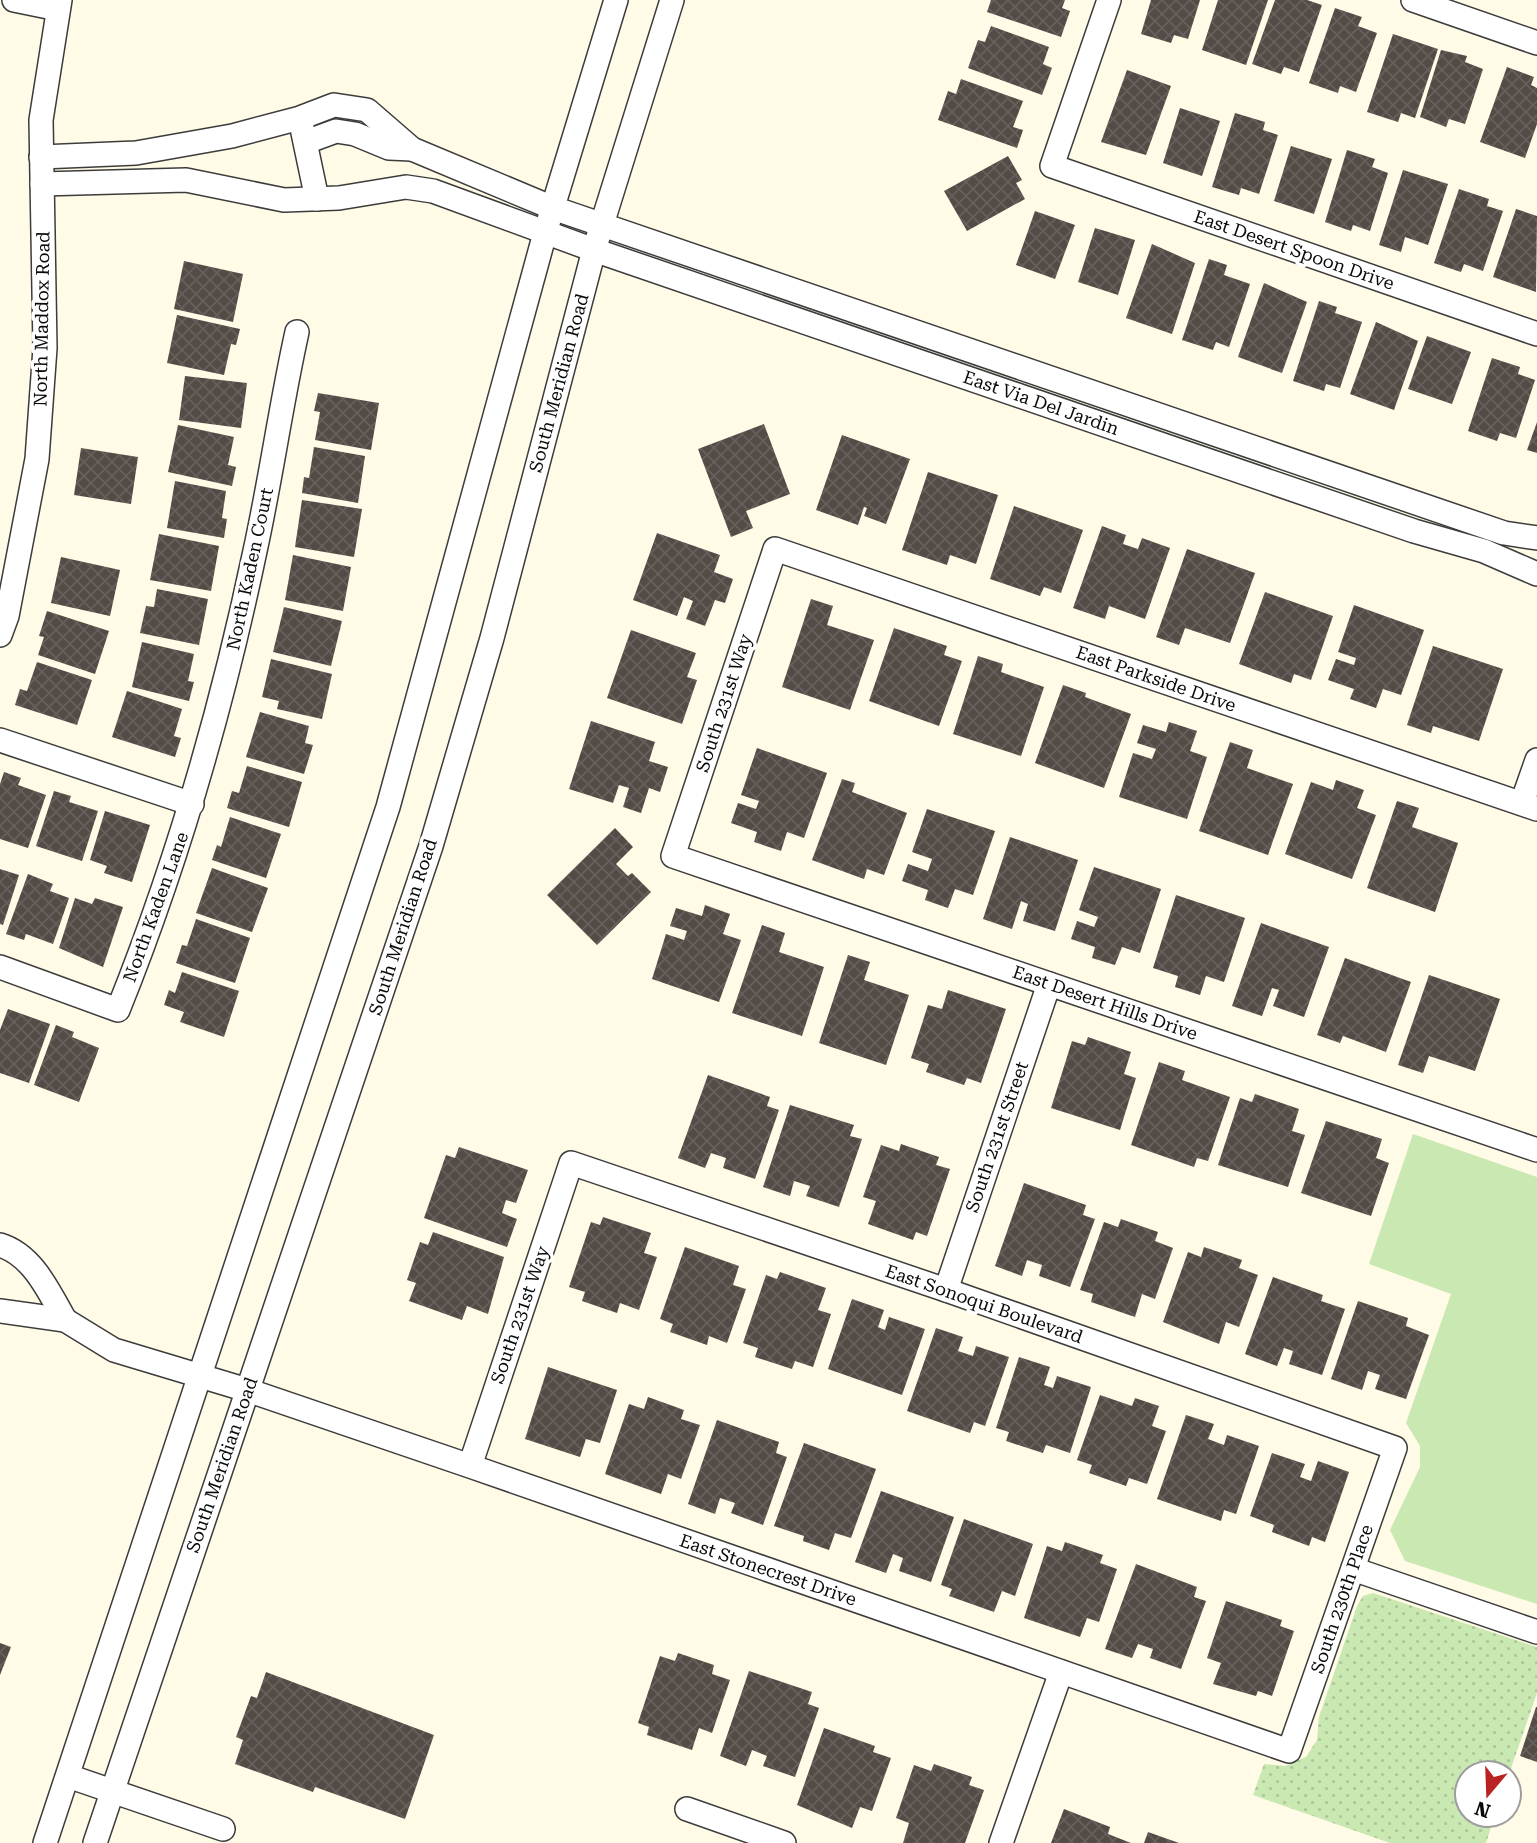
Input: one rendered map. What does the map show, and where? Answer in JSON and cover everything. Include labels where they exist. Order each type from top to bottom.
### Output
[{"type":"street","points":[[14,0],[59,4]]},
{"type":"street","points":[[45,1843],[403,757],[545,233],[616,0]]},
{"type":"street","name":"South Meridian Road","points":[[95,1843],[449,787],[492,638],[594,250],[672,0]]},
{"type":"street","name":"East Desert Spoon Drive","points":[[1109,0],[1052,166],[1537,334]]},
{"type":"street","points":[[1413,0],[1537,43]]},
{"type":"street","name":"North Maddox Road","points":[[0,635],[7,616],[37,459],[45,348],[41,120],[59,4]]},
{"type":"street","points":[[41,157],[136,153],[232,136],[300,118],[334,105],[367,110],[412,149]]},
{"type":"street","points":[[300,118],[317,198]]},
{"type":"street","points":[[306,142],[337,131],[355,134],[389,148],[412,149]]},
{"type":"street","name":"East Via Del Jardin","points":[[412,149],[553,208],[1504,533],[1537,538]]},
{"type":"street","name":"East Via Del Jardin","points":[[42,184],[186,180],[284,200],[406,187],[433,191],[594,250],[1402,527],[1484,551],[1537,574]]},
{"type":"street","name":"North Kaden Court","points":[[192,804],[226,681],[256,550],[297,332]]},
{"type":"street","name":"East Parkside Drive","points":[[775,549],[1529,806]]},
{"type":"street","name":"South 231st Way","points":[[673,856],[775,549]]},
{"type":"street","points":[[0,740],[192,804]]},
{"type":"street","points":[[1529,806],[1537,760]]},
{"type":"street","name":"North Kaden Lane","points":[[0,967],[118,1010],[145,944],[192,804]]},
{"type":"street","name":"East Desert Hills Drive","points":[[673,856],[1537,1150]]},
{"type":"street","name":"South 231st Street","points":[[946,1290],[1049,984]]},
{"type":"street","name":"South 231st Way","points":[[470,1466],[571,1163]]},
{"type":"street","name":"East Sonoqui Boulevard","points":[[571,1163],[946,1290],[1395,1448]]},
{"type":"street","points":[[0,1245],[10,1248],[38,1273],[65,1320]]},
{"type":"street","points":[[0,1311],[65,1320]]},
{"type":"street","name":"East Stonecrest Drive","points":[[65,1320],[114,1350],[247,1390],[470,1466],[1289,1751]]},
{"type":"street","name":"South 230th Place","points":[[1289,1751],[1395,1448]]},
{"type":"street","points":[[1353,1569],[1537,1632]]},
{"type":"street","points":[[1001,1843],[1061,1672]]},
{"type":"street","points":[[68,1776],[223,1829]]},
{"type":"street","points":[[687,1809],[784,1843]]},
{"type":"green space","points":[[1413,1134],[1537,1177],[1537,1604],[1405,1561],[1390,1530],[1420,1467],[1420,1446],[1406,1423],[1451,1294],[1369,1264]]},
{"type":"green space","points":[[1373,1593],[1537,1647],[1537,1693],[1514,1759],[1453,1759],[1453,1829],[1490,1829],[1486,1843],[1390,1843],[1253,1795],[1264,1764],[1285,1766],[1306,1757],[1317,1740],[1319,1717],[1357,1606],[1363,1596]]},
{"type":"building","points":[[991,0],[1065,0],[1062,8],[1070,11],[1061,37],[987,12]]},
{"type":"building","points":[[1151,0],[1200,0],[1188,39],[1174,35],[1171,43],[1141,34]]},
{"type":"building","points":[[1218,0],[1268,0],[1246,65],[1202,50]]},
{"type":"building","points":[[1275,0],[1307,0],[1322,5],[1299,72],[1284,67],[1281,74],[1252,64]]},
{"type":"building","points":[[1335,8],[1362,17],[1358,26],[1377,33],[1356,92],[1340,86],[1338,93],[1309,83]]},
{"type":"building","points":[[991,26],[1049,47],[1043,64],[1052,68],[1042,95],[968,68],[978,40],[985,42]]},
{"type":"building","points":[[1393,34],[1438,49],[1415,118],[1401,113],[1398,122],[1367,112]]},
{"type":"building","points":[[1441,50],[1467,56],[1465,62],[1483,69],[1465,124],[1449,119],[1446,127],[1420,117]]},
{"type":"building","points":[[1507,67],[1534,77],[1531,85],[1537,88],[1537,124],[1525,158],[1480,142]]},
{"type":"building","points":[[1127,70],[1171,86],[1146,155],[1101,142]]},
{"type":"building","points":[[961,79],[1023,101],[1013,127],[1023,130],[1017,148],[938,120],[948,91],[956,94]]},
{"type":"building","points":[[1180,108],[1220,121],[1202,176],[1163,163]]},
{"type":"building","points":[[1235,113],[1265,122],[1263,130],[1278,135],[1259,194],[1241,188],[1239,195],[1212,187]]},
{"type":"building","points":[[1291,146],[1332,159],[1314,214],[1274,201]]},
{"type":"building","points":[[1347,150],[1375,159],[1372,167],[1388,173],[1370,231],[1353,225],[1351,231],[1325,222]]},
{"type":"building","points":[[1008,156],[1022,180],[1016,183],[1025,199],[967,231],[944,191]]},
{"type":"building","points":[[1403,170],[1448,184],[1428,245],[1405,237],[1401,252],[1379,245]]},
{"type":"building","points":[[1459,189],[1489,199],[1487,206],[1503,211],[1483,271],[1464,264],[1461,272],[1434,263]]},
{"type":"building","points":[[1516,209],[1537,216],[1536,292],[1493,277]]},
{"type":"building","points":[[1035,211],[1075,225],[1055,279],[1016,265]]},
{"type":"building","points":[[1095,228],[1135,240],[1118,295],[1078,282]]},
{"type":"building","points":[[1152,244],[1195,263],[1172,334],[1126,318]]},
{"type":"building","points":[[1209,259],[1227,265],[1224,275],[1250,284],[1229,347],[1216,342],[1213,350],[1182,340]]},
{"type":"building","points":[[184,261],[243,274],[233,322],[174,309]]},
{"type":"building","points":[[1264,283],[1307,302],[1282,373],[1238,357]]},
{"type":"building","points":[[1319,301],[1337,307],[1335,313],[1362,322],[1340,388],[1326,384],[1324,391],[1293,381]]},
{"type":"building","points":[[177,315],[240,329],[236,345],[231,344],[224,375],[167,363]]},
{"type":"building","points":[[1376,322],[1418,341],[1394,410],[1350,394]]},
{"type":"building","points":[[1427,336],[1471,352],[1452,404],[1408,389]]},
{"type":"building","points":[[1492,358],[1520,367],[1518,374],[1535,380],[1516,438],[1500,433],[1497,441],[1468,431]]},
{"type":"building","points":[[185,376],[247,383],[241,428],[179,420]]},
{"type":"building","points":[[318,393],[379,403],[371,450],[315,440],[320,412],[314,411]]},
{"type":"building","points":[[1537,422],[1537,453],[1527,450]]},
{"type":"building","points":[[764,424],[790,494],[746,511],[753,528],[731,537],[698,449]]},
{"type":"building","points":[[178,425],[234,437],[228,465],[236,467],[232,486],[168,472]]},
{"type":"building","points":[[842,435],[910,459],[886,524],[864,516],[867,508],[864,507],[858,525],[816,510]]},
{"type":"building","points":[[314,447],[365,456],[358,503],[302,493],[304,477],[309,478]]},
{"type":"building","points":[[81,448],[138,457],[131,504],[74,495]]},
{"type":"building","points":[[928,472],[998,495],[976,564],[950,555],[947,565],[902,550]]},
{"type":"building","points":[[175,481],[226,491],[222,518],[227,519],[224,538],[167,528]]},
{"type":"building","points":[[302,500],[362,509],[354,557],[295,547]]},
{"type":"building","points":[[1014,506],[1083,530],[1061,593],[1044,587],[1040,596],[990,579]]},
{"type":"building","points":[[1102,526],[1126,535],[1123,544],[1138,549],[1142,538],[1170,548],[1145,619],[1109,606],[1105,619],[1073,608]]},
{"type":"building","points":[[657,533],[720,555],[714,572],[733,579],[725,603],[715,600],[705,626],[686,619],[693,601],[684,597],[677,616],[633,600]]},
{"type":"building","points":[[159,534],[219,546],[211,591],[150,580]]},
{"type":"building","points":[[1187,549],[1255,573],[1230,643],[1185,628],[1179,645],[1156,637]]},
{"type":"building","points":[[293,555],[351,567],[343,611],[285,600]]},
{"type":"building","points":[[61,557],[120,570],[110,616],[51,603]]},
{"type":"building","points":[[157,589],[208,599],[199,645],[140,633],[146,606],[154,607]]},
{"type":"building","points":[[1265,592],[1333,616],[1311,680],[1294,674],[1291,683],[1239,664]]},
{"type":"building","points":[[811,599],[833,606],[827,625],[874,640],[850,710],[782,687]]},
{"type":"building","points":[[1354,605],[1424,630],[1401,695],[1383,689],[1376,708],[1350,699],[1354,689],[1328,680],[1336,659],[1354,665],[1356,658],[1338,652]]},
{"type":"building","points":[[284,607],[342,621],[331,666],[273,652]]},
{"type":"building","points":[[47,611],[109,631],[95,674],[38,655],[44,637],[39,636]]},
{"type":"building","points":[[894,628],[947,646],[944,655],[962,661],[939,726],[869,701]]},
{"type":"building","points":[[631,630],[696,653],[687,677],[697,680],[682,724],[607,698]]},
{"type":"building","points":[[142,642],[194,654],[188,681],[194,682],[189,701],[132,687]]},
{"type":"building","points":[[1433,646],[1503,669],[1479,741],[1433,726],[1431,733],[1407,725]]},
{"type":"building","points":[[978,656],[1003,664],[1001,672],[1044,687],[1021,756],[953,734]]},
{"type":"building","points":[[271,659],[332,674],[322,719],[277,709],[279,701],[262,697]]},
{"type":"building","points":[[37,662],[92,680],[77,725],[15,705],[20,689],[27,691]]},
{"type":"building","points":[[1063,685],[1086,693],[1085,697],[1131,714],[1104,788],[1035,763]]},
{"type":"building","points":[[127,691],[182,709],[174,736],[181,738],[175,757],[112,737]]},
{"type":"building","points":[[260,712],[309,726],[305,743],[313,745],[304,774],[246,757]]},
{"type":"building","points":[[591,721],[655,742],[649,761],[668,767],[660,792],[649,788],[641,813],[623,807],[629,788],[619,785],[613,803],[569,789]]},
{"type":"building","points":[[1169,722],[1197,731],[1190,751],[1207,757],[1187,819],[1119,797],[1133,753],[1152,759],[1156,749],[1137,743],[1143,725],[1166,732]]},
{"type":"building","points":[[1230,742],[1253,750],[1247,768],[1293,784],[1268,855],[1199,831]]},
{"type":"building","points":[[757,748],[827,773],[804,838],[787,832],[781,851],[754,842],[757,832],[731,823],[738,803],[756,809],[759,801],[741,795]]},
{"type":"building","points":[[247,766],[302,782],[289,827],[227,808],[232,791],[239,793]]},
{"type":"building","points":[[4,772],[21,778],[18,785],[46,795],[28,848],[0,839],[0,784]]},
{"type":"building","points":[[842,779],[855,783],[852,792],[907,813],[884,875],[867,869],[864,879],[812,860]]},
{"type":"building","points":[[1336,780],[1364,790],[1357,808],[1376,815],[1352,879],[1285,854],[1311,782],[1333,790]]},
{"type":"building","points":[[54,791],[71,796],[69,802],[98,811],[82,861],[36,846]]},
{"type":"building","points":[[1397,801],[1419,808],[1412,827],[1458,843],[1435,912],[1367,888]]},
{"type":"building","points":[[927,809],[995,831],[973,895],[955,889],[948,908],[925,900],[928,890],[902,881],[908,864],[928,871],[932,859],[912,852]]},
{"type":"building","points":[[105,811],[150,825],[132,882],[104,873],[107,866],[90,860]]},
{"type":"building","points":[[230,817],[281,834],[266,878],[212,860],[217,845],[221,847]]},
{"type":"building","points":[[615,828],[633,847],[616,864],[628,876],[632,873],[651,892],[597,945],[547,895]]},
{"type":"building","points":[[1010,837],[1078,860],[1055,931],[1023,921],[1028,904],[1021,901],[1012,929],[983,919]]},
{"type":"building","points":[[1094,867],[1161,889],[1140,953],[1122,947],[1115,965],[1092,958],[1095,947],[1071,939],[1077,921],[1094,927],[1098,917],[1079,910]]},
{"type":"building","points":[[212,868],[268,888],[252,932],[196,913]]},
{"type":"building","points":[[0,869],[19,875],[3,925],[0,924]]},
{"type":"building","points":[[28,874],[53,884],[50,891],[69,898],[53,944],[26,934],[24,940],[6,934]]},
{"type":"building","points":[[1176,895],[1245,918],[1224,982],[1206,976],[1200,995],[1175,987],[1178,976],[1153,968]]},
{"type":"building","points":[[75,898],[92,904],[95,898],[123,907],[103,967],[59,948]]},
{"type":"building","points":[[705,905],[730,914],[723,934],[741,940],[719,1002],[652,979],[666,934],[684,940],[687,931],[670,926],[676,908],[702,916]]},
{"type":"building","points":[[196,919],[250,938],[235,983],[176,963],[182,945],[187,946]]},
{"type":"building","points":[[1261,923],[1329,947],[1304,1017],[1273,1006],[1279,990],[1272,988],[1262,1016],[1232,1006]]},
{"type":"building","points":[[762,925],[785,933],[779,952],[824,967],[802,1036],[732,1013]]},
{"type":"building","points":[[848,955],[870,962],[864,980],[909,995],[886,1065],[819,1043]]},
{"type":"building","points":[[1345,958],[1411,982],[1386,1052],[1343,1036],[1340,1043],[1317,1035]]},
{"type":"building","points":[[182,972],[239,991],[224,1037],[180,1022],[184,1012],[164,1005],[169,990],[175,993]]},
{"type":"building","points":[[1429,975],[1500,999],[1475,1071],[1429,1056],[1423,1073],[1398,1065]]},
{"type":"building","points":[[948,990],[1006,1009],[981,1083],[967,1078],[964,1085],[926,1072],[929,1064],[911,1058],[928,1005],[942,1009]]},
{"type":"building","points":[[8,1009],[50,1024],[29,1083],[0,1073],[0,1030]]},
{"type":"building","points":[[56,1025],[74,1032],[72,1037],[99,1048],[79,1102],[34,1085]]},
{"type":"building","points":[[1088,1037],[1131,1052],[1124,1074],[1136,1078],[1120,1130],[1051,1108],[1072,1041],[1085,1045]]},
{"type":"building","points":[[1159,1062],[1185,1071],[1182,1080],[1230,1097],[1208,1161],[1197,1158],[1194,1167],[1131,1145]]},
{"type":"building","points":[[708,1075],[770,1097],[767,1106],[779,1110],[755,1179],[723,1168],[726,1158],[711,1153],[705,1168],[678,1158]]},
{"type":"building","points":[[1255,1094],[1299,1109],[1292,1131],[1305,1135],[1288,1187],[1218,1165],[1240,1098],[1252,1102]]},
{"type":"building","points":[[790,1105],[854,1125],[850,1136],[862,1139],[839,1207],[806,1196],[810,1186],[794,1181],[790,1196],[763,1187]]},
{"type":"building","points":[[1326,1121],[1382,1139],[1376,1158],[1389,1163],[1371,1216],[1301,1193]]},
{"type":"building","points":[[901,1144],[939,1157],[936,1165],[950,1169],[927,1236],[916,1232],[913,1240],[868,1224],[876,1201],[863,1197],[881,1145],[899,1151]]},
{"type":"building","points":[[459,1147],[528,1170],[516,1203],[506,1200],[502,1213],[517,1219],[507,1247],[424,1218],[446,1155],[455,1158]]},
{"type":"building","points":[[1024,1183],[1086,1205],[1083,1215],[1095,1219],[1070,1287],[1039,1276],[1042,1265],[1027,1260],[1022,1276],[995,1266]]},
{"type":"building","points":[[603,1217],[651,1233],[644,1253],[657,1257],[639,1310],[620,1303],[617,1313],[582,1301],[585,1292],[569,1287],[591,1222],[600,1225]]},
{"type":"building","points":[[1121,1219],[1158,1232],[1155,1241],[1173,1248],[1155,1299],[1142,1294],[1135,1317],[1091,1302],[1093,1294],[1080,1290],[1104,1222],[1118,1227]]},
{"type":"building","points":[[433,1232],[504,1257],[488,1314],[467,1306],[462,1320],[409,1301],[416,1283],[407,1280],[420,1242],[428,1245]]},
{"type":"building","points":[[685,1247],[739,1266],[733,1285],[746,1289],[727,1343],[709,1336],[707,1345],[670,1332],[673,1324],[660,1319]]},
{"type":"building","points":[[1204,1247],[1242,1260],[1239,1268],[1258,1275],[1239,1327],[1226,1322],[1219,1344],[1163,1322],[1188,1252],[1201,1257]]},
{"type":"building","points":[[780,1272],[826,1288],[818,1310],[831,1314],[813,1367],[795,1361],[792,1369],[755,1357],[758,1348],[743,1343],[766,1275],[777,1279]]},
{"type":"building","points":[[1273,1277],[1323,1295],[1321,1301],[1345,1309],[1322,1375],[1289,1364],[1293,1351],[1284,1348],[1277,1366],[1245,1354]]},
{"type":"building","points":[[852,1299],[884,1310],[878,1327],[885,1330],[889,1317],[925,1329],[902,1395],[828,1369]]},
{"type":"building","points":[[1358,1301],[1408,1318],[1406,1326],[1429,1335],[1406,1399],[1375,1389],[1380,1375],[1368,1371],[1362,1390],[1331,1379]]},
{"type":"building","points":[[936,1328],[963,1337],[958,1351],[973,1356],[976,1346],[1009,1357],[985,1426],[974,1422],[970,1433],[907,1411]]},
{"type":"building","points":[[1019,1357],[1050,1367],[1044,1385],[1053,1388],[1057,1376],[1091,1387],[1070,1453],[1046,1445],[1043,1453],[1006,1441],[1009,1432],[996,1428]]},
{"type":"building","points":[[548,1367],[617,1390],[600,1443],[586,1439],[580,1457],[525,1439]]},
{"type":"building","points":[[1100,1395],[1132,1406],[1135,1398],[1159,1406],[1152,1426],[1166,1431],[1147,1484],[1129,1478],[1126,1486],[1089,1473],[1092,1465],[1077,1460]]},
{"type":"building","points":[[648,1397],[684,1410],[681,1419],[700,1425],[681,1479],[668,1474],[661,1494],[605,1474],[629,1404],[644,1409]]},
{"type":"building","points":[[1186,1415],[1214,1424],[1208,1439],[1224,1445],[1227,1435],[1259,1446],[1236,1514],[1224,1510],[1221,1521],[1157,1499]]},
{"type":"building","points":[[717,1420],[779,1442],[776,1453],[787,1457],[763,1525],[731,1513],[735,1503],[720,1498],[715,1514],[688,1504]]},
{"type":"building","points":[[804,1443],[876,1469],[851,1538],[835,1533],[829,1550],[803,1541],[804,1536],[774,1526]]},
{"type":"building","points":[[1272,1453],[1305,1464],[1300,1477],[1311,1481],[1318,1461],[1349,1472],[1325,1542],[1312,1537],[1309,1546],[1272,1532],[1274,1525],[1250,1516]]},
{"type":"building","points":[[881,1491],[954,1517],[931,1582],[899,1571],[903,1558],[893,1554],[886,1573],[855,1562]]},
{"type":"building","points":[[964,1519],[1033,1544],[1015,1596],[1002,1591],[994,1612],[949,1596],[952,1589],[941,1585]]},
{"type":"building","points":[[1065,1542],[1103,1555],[1100,1563],[1117,1569],[1099,1622],[1087,1618],[1080,1637],[1024,1618],[1047,1546],[1062,1551]]},
{"type":"building","points":[[1136,1564],[1197,1587],[1194,1597],[1206,1601],[1181,1669],[1150,1658],[1153,1649],[1138,1644],[1132,1658],[1105,1649]]},
{"type":"building","points":[[1226,1601],[1282,1620],[1280,1626],[1294,1631],[1272,1696],[1258,1691],[1256,1696],[1213,1684],[1221,1663],[1207,1658]]},
{"type":"building","points":[[0,1643],[11,1647],[0,1675]]},
{"type":"building","points":[[678,1653],[714,1665],[712,1674],[730,1680],[712,1733],[699,1728],[692,1750],[647,1735],[649,1727],[638,1723],[660,1656],[675,1661]]},
{"type":"building","points":[[749,1671],[812,1692],[808,1704],[819,1708],[795,1777],[763,1766],[767,1756],[752,1750],[746,1766],[720,1756]]},
{"type":"building","points":[[266,1672],[434,1735],[405,1819],[315,1787],[313,1792],[235,1764],[243,1740],[236,1737],[251,1696],[257,1698]]},
{"type":"building","points":[[1537,1707],[1537,1762],[1520,1756]]},
{"type":"building","points":[[824,1728],[875,1746],[873,1752],[891,1758],[872,1811],[860,1807],[852,1828],[797,1805]]},
{"type":"building","points":[[934,1764],[972,1777],[969,1785],[984,1790],[965,1843],[903,1843],[909,1823],[896,1818],[914,1765],[931,1771]]},
{"type":"building","points":[[1064,1809],[1110,1827],[1108,1834],[1131,1843],[1051,1843]]},
{"type":"building","points":[[1148,1832],[1179,1843],[1144,1843]]}]
